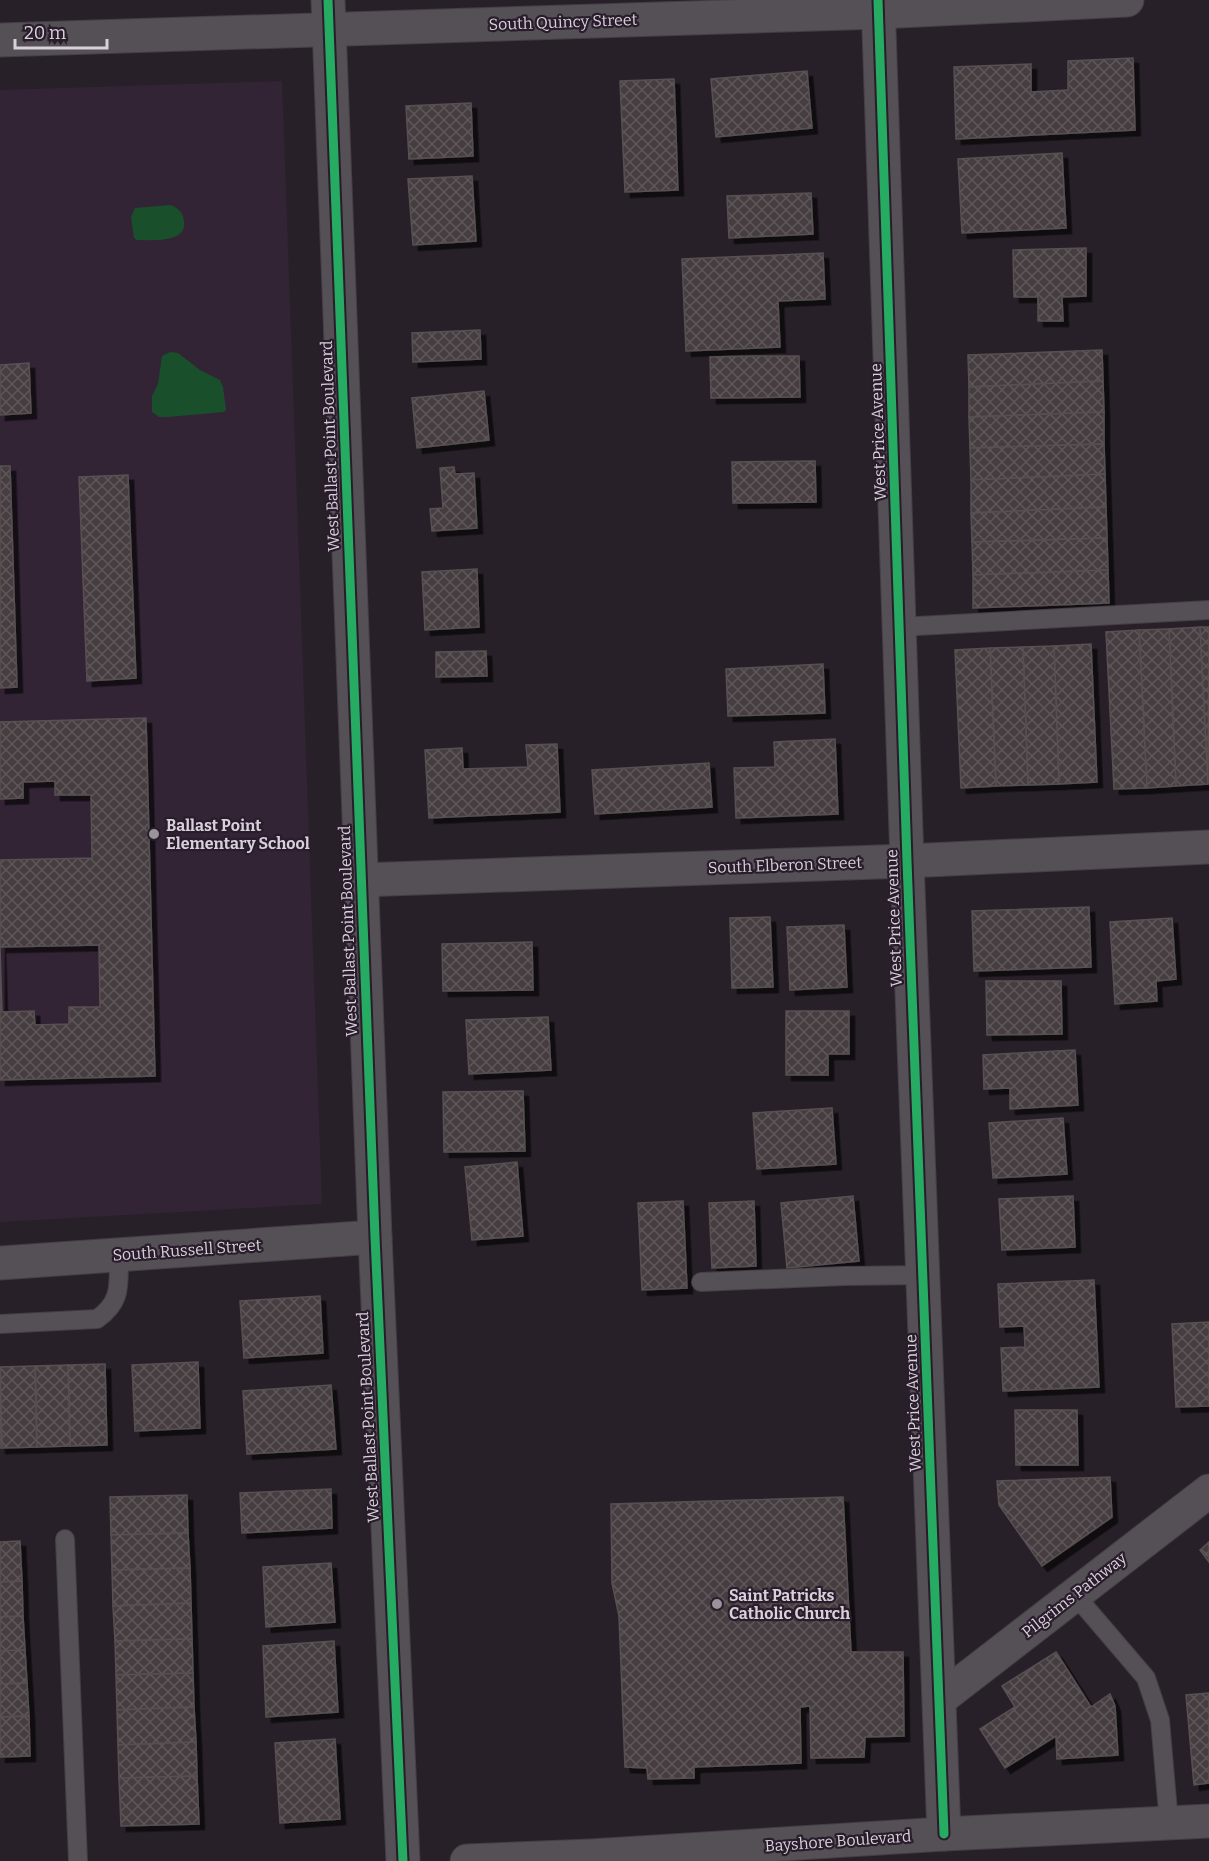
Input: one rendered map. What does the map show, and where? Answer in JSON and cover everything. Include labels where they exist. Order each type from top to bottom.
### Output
[{"type":"street","name":"South Quincy Street","points":[[0,40],[329,14],[1127,0]]},
{"type":"street","name":"West Price Avenue","points":[[878,6],[907,861],[944,1834]]},
{"type":"street","name":"West Ballast Point Boulevard","points":[[329,14],[375,1237],[403,1861]]},
{"type":"street","name":"South Elberon Street","points":[[361,880],[907,861],[1209,847]]},
{"type":"street","name":"South Russell Street","points":[[0,1263],[375,1237]]},
{"type":"street","name":"Pilgrims Pathway","points":[[940,1699],[1209,1491]]},
{"type":"street","name":"Bayshore Boulevard","points":[[467,1861],[590,1856],[944,1834],[1168,1815],[1209,1821]]},
{"type":"lane","points":[[899,627],[1209,610]]},
{"type":"lane","points":[[0,1324],[97,1319],[109,1311],[118,1296],[119,1255]]},
{"type":"lane","points":[[701,1282],[923,1275]]},
{"type":"lane","points":[[65,1539],[78,1861]]},
{"type":"lane","points":[[1075,1595],[1146,1678],[1160,1720],[1168,1815]]},
{"type":"shaded area","name":"Ballast Point Elementary School","points":[[282,81],[322,1204],[0,1222],[0,90]]},
{"type":"green space","points":[[171,205],[179,210],[183,217],[183,229],[179,234],[159,240],[134,238],[131,217],[135,208]]},
{"type":"green space","points":[[170,352],[178,353],[200,370],[220,380],[226,410],[224,412],[159,417],[152,412],[152,396],[158,384],[162,356]]},
{"type":"building","points":[[1133,58],[1135,130],[956,139],[954,67],[1031,64],[1031,92],[1068,90],[1068,61]]},
{"type":"building","points":[[807,71],[812,128],[716,137],[711,79]]},
{"type":"building","points":[[674,79],[678,190],[625,192],[620,81]]},
{"type":"building","points":[[471,103],[473,156],[409,159],[406,106]]},
{"type":"building","points":[[1062,153],[1066,228],[962,233],[958,159]]},
{"type":"building","points":[[472,176],[476,241],[413,245],[408,179]]},
{"type":"building","points":[[811,193],[813,234],[729,238],[727,196]]},
{"type":"building","points":[[1086,248],[1086,296],[1062,297],[1063,321],[1038,321],[1038,297],[1014,297],[1013,250]]},
{"type":"building","points":[[823,253],[825,299],[778,301],[780,347],[686,351],[682,259]]},
{"type":"building","points":[[480,330],[481,359],[413,362],[412,333]]},
{"type":"building","points":[[1102,350],[1103,381],[969,387],[968,355]]},
{"type":"building","points":[[799,356],[800,397],[711,398],[710,357]]},
{"type":"building","points":[[29,363],[31,413],[0,415],[0,365]]},
{"type":"building","points":[[1103,381],[1104,412],[969,417],[969,387]]},
{"type":"building","points":[[484,391],[489,440],[417,448],[412,398]]},
{"type":"building","points":[[1104,412],[1104,444],[970,448],[969,417]]},
{"type":"building","points":[[1104,444],[1105,474],[971,480],[970,448]]},
{"type":"building","points":[[815,461],[816,502],[733,503],[732,462]]},
{"type":"building","points":[[0,466],[10,466],[17,687],[0,688]]},
{"type":"building","points":[[454,467],[455,474],[474,473],[477,528],[432,531],[430,509],[443,508],[440,468]]},
{"type":"building","points":[[1105,474],[1106,507],[971,513],[971,480]]},
{"type":"building","points":[[128,475],[136,678],[87,681],[79,477]]},
{"type":"building","points":[[1106,507],[1107,538],[972,542],[971,513]]},
{"type":"building","points":[[1107,538],[1108,570],[973,575],[972,542]]},
{"type":"building","points":[[477,569],[479,627],[425,630],[422,572]]},
{"type":"building","points":[[1108,570],[1109,603],[973,608],[973,575]]},
{"type":"building","points":[[1200,627],[1208,784],[1176,786],[1169,629]]},
{"type":"building","points":[[1200,627],[1209,627],[1208,784]]},
{"type":"building","points":[[1169,629],[1176,786],[1147,788],[1139,630]]},
{"type":"building","points":[[1139,630],[1147,788],[1114,789],[1106,632]]},
{"type":"building","points":[[1091,644],[1097,782],[1059,784],[1054,646]]},
{"type":"building","points":[[1054,646],[1059,784],[1028,785],[1023,647]]},
{"type":"building","points":[[1023,647],[1028,785],[996,786],[990,648]]},
{"type":"building","points":[[990,648],[996,786],[961,788],[955,650]]},
{"type":"building","points":[[486,651],[487,676],[436,677],[436,652]]},
{"type":"building","points":[[823,664],[825,713],[728,716],[726,669]]},
{"type":"building","points":[[146,718],[155,1076],[0,1080],[0,947],[0,860],[92,858],[91,795],[55,795],[55,781],[23,782],[23,798],[0,799],[0,722]],"holes":[[[99,945],[100,1007],[69,1007],[69,1024],[35,1025],[34,1011],[2,1012],[0,947]]]},
{"type":"building","points":[[835,739],[838,814],[736,818],[734,768],[775,767],[774,742]]},
{"type":"building","points":[[557,744],[560,812],[429,818],[425,750],[462,748],[463,769],[528,767],[526,745]]},
{"type":"building","points":[[709,763],[712,807],[595,814],[592,770]]},
{"type":"building","points":[[1089,907],[1091,967],[974,971],[972,911]]},
{"type":"building","points":[[770,917],[773,987],[732,988],[730,918]]},
{"type":"building","points":[[1172,918],[1176,979],[1156,981],[1157,1001],[1115,1004],[1110,922]]},
{"type":"building","points":[[844,925],[847,987],[790,990],[787,927]]},
{"type":"building","points":[[532,942],[533,990],[443,991],[442,944]]},
{"type":"building","points":[[986,981],[1061,981],[1062,1034],[987,1035]]},
{"type":"building","points":[[786,1011],[849,1011],[849,1054],[828,1054],[828,1075],[786,1075]]},
{"type":"building","points":[[548,1017],[551,1070],[469,1074],[466,1020]]},
{"type":"building","points":[[1075,1050],[1078,1105],[1010,1109],[1010,1088],[984,1089],[983,1055]]},
{"type":"building","points":[[523,1091],[525,1151],[444,1152],[443,1092]]},
{"type":"building","points":[[832,1108],[836,1164],[757,1169],[753,1113]]},
{"type":"building","points":[[1063,1118],[1067,1174],[993,1178],[989,1123]]},
{"type":"building","points":[[517,1162],[523,1236],[472,1240],[465,1167]]},
{"type":"building","points":[[853,1196],[859,1261],[787,1268],[781,1203]]},
{"type":"building","points":[[1073,1196],[1075,1247],[1002,1250],[999,1199]]},
{"type":"building","points":[[683,1201],[687,1288],[642,1290],[638,1203]]},
{"type":"building","points":[[754,1201],[756,1266],[712,1268],[709,1203]]},
{"type":"building","points":[[1094,1280],[1099,1387],[1003,1391],[1001,1348],[1025,1347],[1024,1326],[1000,1327],[998,1284]]},
{"type":"building","points":[[320,1296],[323,1353],[244,1358],[240,1301]]},
{"type":"building","points":[[1209,1322],[1209,1406],[1176,1407],[1172,1324]]},
{"type":"building","points":[[198,1362],[200,1428],[135,1431],[132,1365]]},
{"type":"building","points":[[105,1364],[107,1445],[70,1446],[68,1365]]},
{"type":"building","points":[[68,1365],[70,1446],[37,1447],[35,1366]]},
{"type":"building","points":[[35,1366],[37,1447],[2,1448],[0,1367]]},
{"type":"building","points":[[0,1377],[2,1448],[0,1448]]},
{"type":"building","points":[[331,1385],[336,1449],[247,1454],[243,1391]]},
{"type":"building","points":[[1015,1410],[1077,1410],[1078,1465],[1016,1465]]},
{"type":"building","points":[[1110,1477],[1112,1517],[1042,1566],[999,1505],[997,1481]]},
{"type":"building","points":[[331,1489],[332,1528],[242,1533],[240,1493]]},
{"type":"building","points":[[187,1495],[188,1533],[111,1535],[110,1497]]},
{"type":"building","points":[[843,1497],[851,1652],[903,1652],[904,1736],[865,1737],[864,1757],[811,1758],[810,1706],[800,1707],[801,1763],[694,1767],[694,1778],[648,1779],[647,1768],[625,1767],[619,1616],[612,1583],[611,1504]]},
{"type":"building","points":[[188,1533],[190,1568],[112,1570],[111,1535]]},
{"type":"building","points":[[20,1541],[22,1581],[0,1582],[0,1542]]},
{"type":"building","points":[[1209,1542],[1209,1562],[1200,1550]]},
{"type":"building","points":[[331,1563],[335,1622],[266,1627],[263,1567]]},
{"type":"building","points":[[190,1568],[191,1603],[113,1606],[112,1570]]},
{"type":"building","points":[[22,1581],[23,1616],[0,1617],[0,1582]]},
{"type":"building","points":[[191,1603],[192,1639],[115,1641],[113,1606]]},
{"type":"building","points":[[23,1616],[25,1650],[0,1651],[0,1617]]},
{"type":"building","points":[[192,1639],[193,1673],[116,1675],[115,1641]]},
{"type":"building","points":[[334,1641],[338,1712],[266,1717],[263,1646]]},
{"type":"building","points":[[25,1650],[27,1683],[0,1684],[0,1651]]},
{"type":"building","points":[[1056,1652],[1091,1707],[1110,1694],[1115,1706],[1118,1755],[1057,1759],[1056,1736],[1005,1768],[980,1729],[1015,1707],[1002,1686]]},
{"type":"building","points":[[193,1673],[194,1707],[117,1710],[116,1675]]},
{"type":"building","points":[[27,1683],[29,1716],[0,1717],[0,1684]]},
{"type":"building","points":[[1209,1693],[1209,1783],[1194,1785],[1186,1695]]},
{"type":"building","points":[[194,1707],[196,1742],[118,1745],[117,1710]]},
{"type":"building","points":[[29,1716],[30,1756],[0,1757],[0,1717]]},
{"type":"building","points":[[335,1739],[340,1819],[280,1823],[275,1743]]},
{"type":"building","points":[[196,1742],[197,1776],[119,1778],[118,1745]]},
{"type":"building","points":[[197,1776],[199,1824],[121,1826],[119,1778]]},
{"type":"cycle path","points":[[328,0],[375,1237],[403,1861]]},
{"type":"cycle path","points":[[878,0],[907,861],[944,1834]]},
{"type":"place","name":"Ballast Point Elementary School","points":[[154,834]]},
{"type":"place","name":"Saint Patricks Catholic Church","points":[[717,1604]]}]
